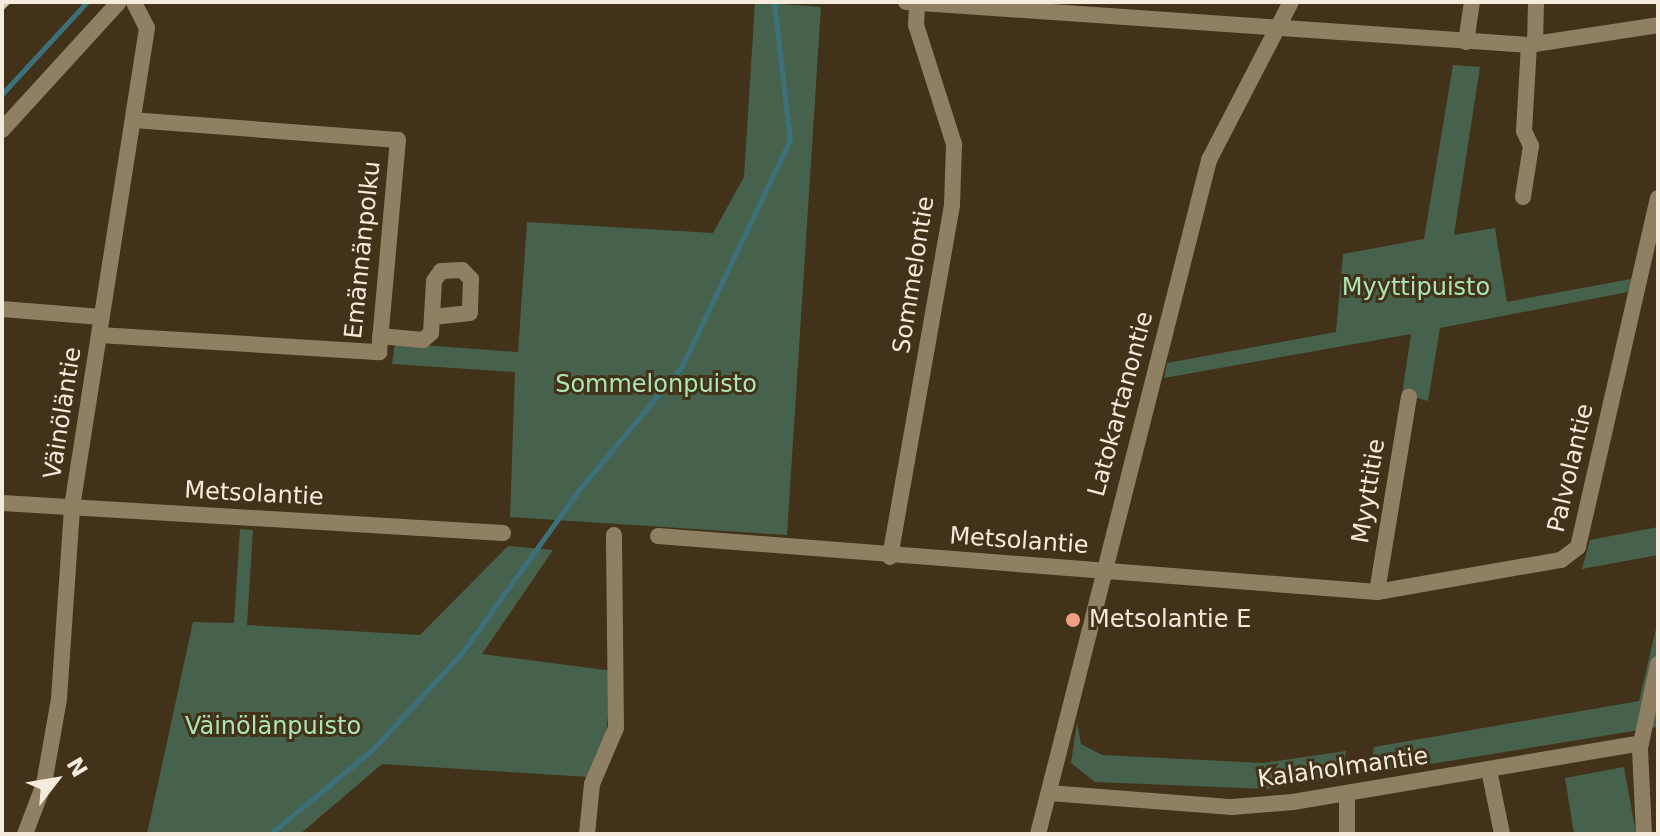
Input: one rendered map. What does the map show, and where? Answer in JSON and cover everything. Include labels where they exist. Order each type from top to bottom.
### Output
[{"type":"street","points":[[2,130],[119,2]]},
{"type":"street","name":"Väinöläntie","points":[[25,834],[44,784],[59,699],[72,507],[147,28],[134,2]]},
{"type":"street","points":[[906,2],[1124,8],[1274,30],[1466,42],[1532,44],[1658,25]]},
{"type":"street","name":"Latokartanontie","points":[[1038,834],[1102,571],[1209,160],[1291,2]]},
{"type":"street","points":[[1466,42],[1472,2]]},
{"type":"street","points":[[1523,197],[1531,146],[1524,131],[1536,2]]},
{"type":"street","name":"Sommelontie","points":[[890,557],[952,205],[954,144],[916,25],[917,3]]},
{"type":"street","name":"Emännänpolku","points":[[99,335],[379,352],[398,140],[134,120]]},
{"type":"street","name":"Palvolantie","points":[[1377,592],[1561,560],[1578,547],[1658,198]]},
{"type":"street","points":[[2,309],[101,317]]},
{"type":"street","points":[[380,336],[423,340],[432,317]]},
{"type":"street","name":"Myyttitie","points":[[1377,592],[1409,397]]},
{"type":"street","name":"Metsolantie","points":[[2,503],[503,533]]},
{"type":"street","points":[[587,834],[588,796],[616,728],[614,535]]},
{"type":"street","name":"Metsolantie","points":[[658,536],[890,557],[1377,592]]},
{"type":"street","points":[[1643,829],[1641,743],[1658,664]]},
{"type":"street","name":"Kalaholmantie","points":[[1049,793],[1232,807],[1347,795],[1641,743]]},
{"type":"street","points":[[1489,770],[1502,834]]},
{"type":"street","points":[[1347,795],[1347,834]]},
{"type":"green space","name":"Sommelonpuisto","points":[[755,2],[821,7],[787,535],[510,517],[515,372],[392,364],[395,343],[518,352],[527,222],[713,233],[744,177]]},
{"type":"green space","name":"Myyttipuisto","points":[[1453,65],[1480,67],[1454,235],[1495,228],[1507,302],[1631,279],[1628,292],[1440,328],[1428,401],[1402,394],[1411,334],[1164,378],[1167,363],[1336,332],[1343,254],[1424,239]]},
{"type":"green space","points":[[1658,527],[1658,555],[1582,569],[1590,540]]},
{"type":"green space","name":"Väinölänpuisto","points":[[240,529],[253,530],[247,625],[420,635],[508,546],[553,550],[482,654],[613,671],[606,734],[589,777],[382,764],[300,834],[147,834],[193,622],[234,623]]},
{"type":"green space","points":[[1658,620],[1658,727],[1369,774],[1374,747],[1639,701]]},
{"type":"green space","points":[[1077,722],[1081,744],[1102,755],[1263,763],[1346,751],[1341,778],[1267,789],[1095,782],[1071,763]]},
{"type":"green space","points":[[1624,767],[1636,834],[1574,834],[1565,778]]},
{"type":"waterway","points":[[2,94],[87,2]]},
{"type":"waterway","points":[[270,834],[372,750],[461,654],[578,491],[682,366],[790,140],[774,3]]},
{"type":"railway","points":[[2,7],[7,2]]},
{"type":"place","name":"Metsolantie E","points":[[1073,620]]}]
